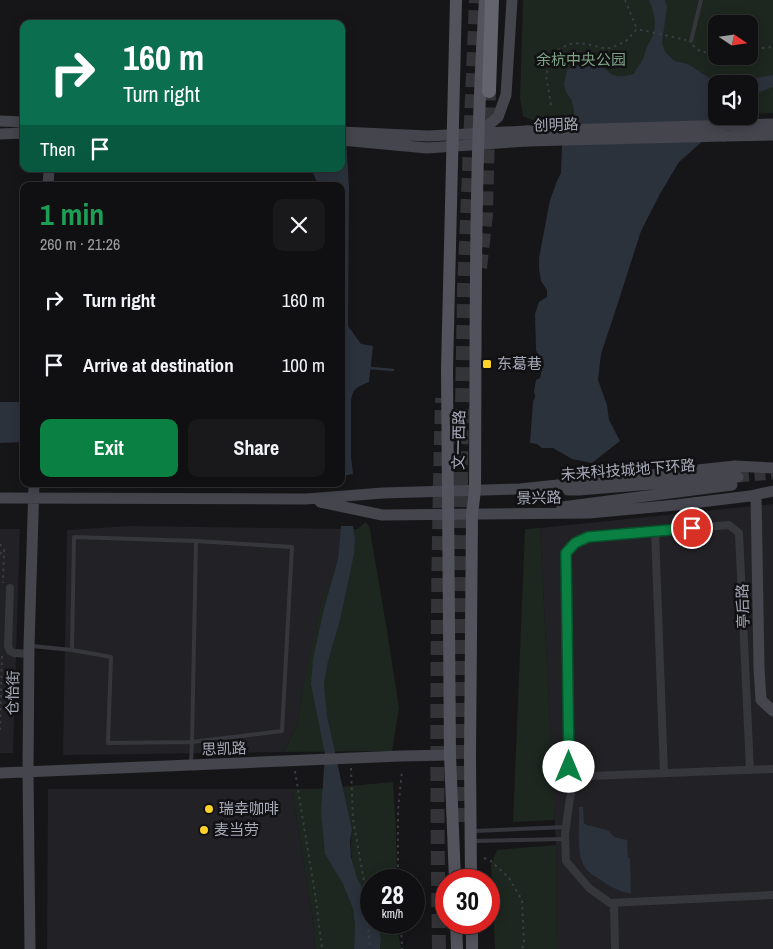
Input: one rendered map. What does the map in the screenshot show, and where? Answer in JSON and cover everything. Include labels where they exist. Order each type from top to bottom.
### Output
[{"type":"highway","points":[[489,91],[492,0]]},
{"type":"main road","name":"文一西路","points":[[455,869],[450,755],[447,369],[456,0]]},
{"type":"main road","name":"文一西路","points":[[471,869],[472,514],[475,490],[477,198],[480,73],[485,0]]},
{"type":"main road","points":[[456,934],[457,949]]},
{"type":"main road","points":[[472,934],[472,949]]},
{"type":"street","points":[[479,139],[498,117],[506,95],[512,0]]},
{"type":"street","points":[[0,121],[20,122]]},
{"type":"street","name":"创明路","points":[[350,138],[428,136],[452,140],[526,134],[773,124]]},
{"type":"street","points":[[0,134],[20,133]]},
{"type":"street","name":"创明路","points":[[526,134],[773,135]]},
{"type":"street","name":"景兴路","points":[[0,498],[306,499],[383,493],[520,489],[735,466],[773,468]]},
{"type":"street","name":"未来科技城地下环路","points":[[520,489],[579,490],[738,481],[523,513]]},
{"type":"street","name":"仓怡街","points":[[30,949],[28,772],[34,487]]},
{"type":"street","name":"景兴路","points":[[306,499],[382,515],[589,513],[676,505],[756,495],[773,491]]},
{"type":"street","name":"亭后路","points":[[756,495],[758,667],[761,700],[773,711]]},
{"type":"street","points":[[750,770],[740,533],[729,525],[588,537],[575,543],[566,553],[569,767],[573,786],[566,827],[566,860],[589,888],[610,903],[773,895]]},
{"type":"street","points":[[655,531],[664,773]]},
{"type":"street","points":[[7,587],[8,646],[10,651],[14,653],[29,650]]},
{"type":"street","name":"思凯路","points":[[0,773],[450,755]]},
{"type":"street","points":[[573,786],[590,776],[773,769]]},
{"type":"street","points":[[614,903],[615,949]]},
{"type":"lane","points":[[691,41],[701,0]]},
{"type":"lane","points":[[29,650],[72,650],[111,657],[108,743],[192,742],[282,731],[292,547],[196,541],[74,537],[72,650]]},
{"type":"lane","points":[[191,765],[196,541]]},
{"type":"lane","points":[[470,836],[566,827]]},
{"type":"lane","points":[[470,836],[565,839]]},
{"type":"path","points":[[625,0],[637,29]]},
{"type":"path","points":[[637,29],[691,41],[694,48],[698,51],[708,52]]},
{"type":"path","points":[[551,105],[546,75],[552,57],[561,48],[574,43],[610,48],[626,41],[637,29]]},
{"type":"path","points":[[758,48],[773,47]]},
{"type":"path","points":[[0,544],[4,550],[7,587]]},
{"type":"path","points":[[0,554],[4,550]]},
{"type":"path","points":[[0,730],[2,653]]},
{"type":"path","points":[[345,759],[364,882],[370,949]]},
{"type":"path","points":[[297,761],[322,949]]},
{"type":"path","points":[[398,869],[398,810],[402,771]]},
{"type":"path","points":[[484,858],[492,861],[509,878],[522,900],[524,942],[522,949]]},
{"type":"path","points":[[401,934],[402,949]]},
{"type":"shaded area","points":[[649,0],[665,0],[667,7],[662,43],[665,52],[675,61],[688,64],[708,77],[708,125],[722,125],[679,162],[641,231],[601,354],[598,380],[607,405],[609,420],[620,441],[592,463],[572,459],[553,448],[542,448],[537,444],[530,443],[534,391],[536,380],[540,378],[543,365],[536,350],[535,314],[539,302],[547,297],[547,290],[541,281],[539,258],[550,200],[561,173],[562,145],[574,118],[571,99],[564,85],[567,69],[590,65],[598,66],[616,76],[634,74],[643,59],[655,28]]},
{"type":"shaded area","points":[[773,75],[773,87],[758,93],[758,78]]},
{"type":"shaded area","points":[[345,118],[349,189],[348,326],[361,344],[373,346],[369,382],[356,388],[351,401],[351,457],[353,474],[345,475],[345,182],[317,182],[312,172],[345,172]]},
{"type":"shaded area","points":[[0,402],[20,402],[20,442],[0,443]]},
{"type":"shaded area","points":[[773,504],[773,949],[557,949],[556,845],[540,528]]},
{"type":"shaded area","points":[[131,526],[357,529],[351,537],[303,686],[298,722],[284,752],[63,755],[67,530]]},
{"type":"shaded area","points":[[341,526],[353,526],[355,539],[354,554],[324,684],[327,716],[352,830],[350,841],[351,857],[360,883],[360,934],[380,934],[380,949],[354,949],[355,926],[353,909],[343,884],[325,854],[321,812],[325,754],[311,684],[313,659],[338,559]]},
{"type":"shaded area","points":[[0,529],[20,529],[13,753],[0,753]]},
{"type":"shaded area","points":[[48,789],[292,789],[313,921],[315,949],[47,949]]},
{"type":"shaded area","points":[[579,807],[583,807],[584,823],[586,825],[604,829],[609,831],[614,837],[627,840],[628,858],[630,858],[631,894],[610,886],[586,869],[580,856],[579,848]]},
{"type":"green space","name":"余杭中央公园","points":[[523,0],[773,0],[773,113],[758,114],[758,75],[708,75],[708,88],[655,117],[532,120],[523,116],[520,99]]},
{"type":"green space","points":[[366,522],[370,528],[399,708],[392,751],[284,752],[298,722],[303,686],[322,600],[351,537]]},
{"type":"green space","points":[[540,528],[555,820],[513,822],[525,529]]},
{"type":"green space","points":[[393,782],[397,869],[360,869],[360,883],[352,860],[352,830],[325,854],[342,881],[351,903],[355,925],[354,949],[315,949],[313,921],[292,789],[317,789]]},
{"type":"green space","points":[[556,845],[557,949],[495,949],[494,934],[500,934],[500,869],[491,869],[491,865],[497,850]]},
{"type":"green space","points":[[380,934],[399,934],[401,949],[380,949]]},
{"type":"waterway","points":[[370,368],[393,370]]},
{"type":"tunnel","points":[[458,822],[458,672],[464,291],[476,0]]},
{"type":"tunnel","points":[[480,268],[486,215],[489,91]]},
{"type":"tunnel","points":[[439,949],[438,674],[442,398]]},
{"type":"tunnel","points":[[738,477],[773,474]]},
{"type":"place","name":"东葛巷","points":[[487,364]]},
{"type":"place","name":"瑞幸咖啡","points":[[209,809]]},
{"type":"place","name":"麦当劳","points":[[204,830]]},
{"type":"route","points":[[569,767],[566,553],[575,543],[588,537],[692,528]]}]
